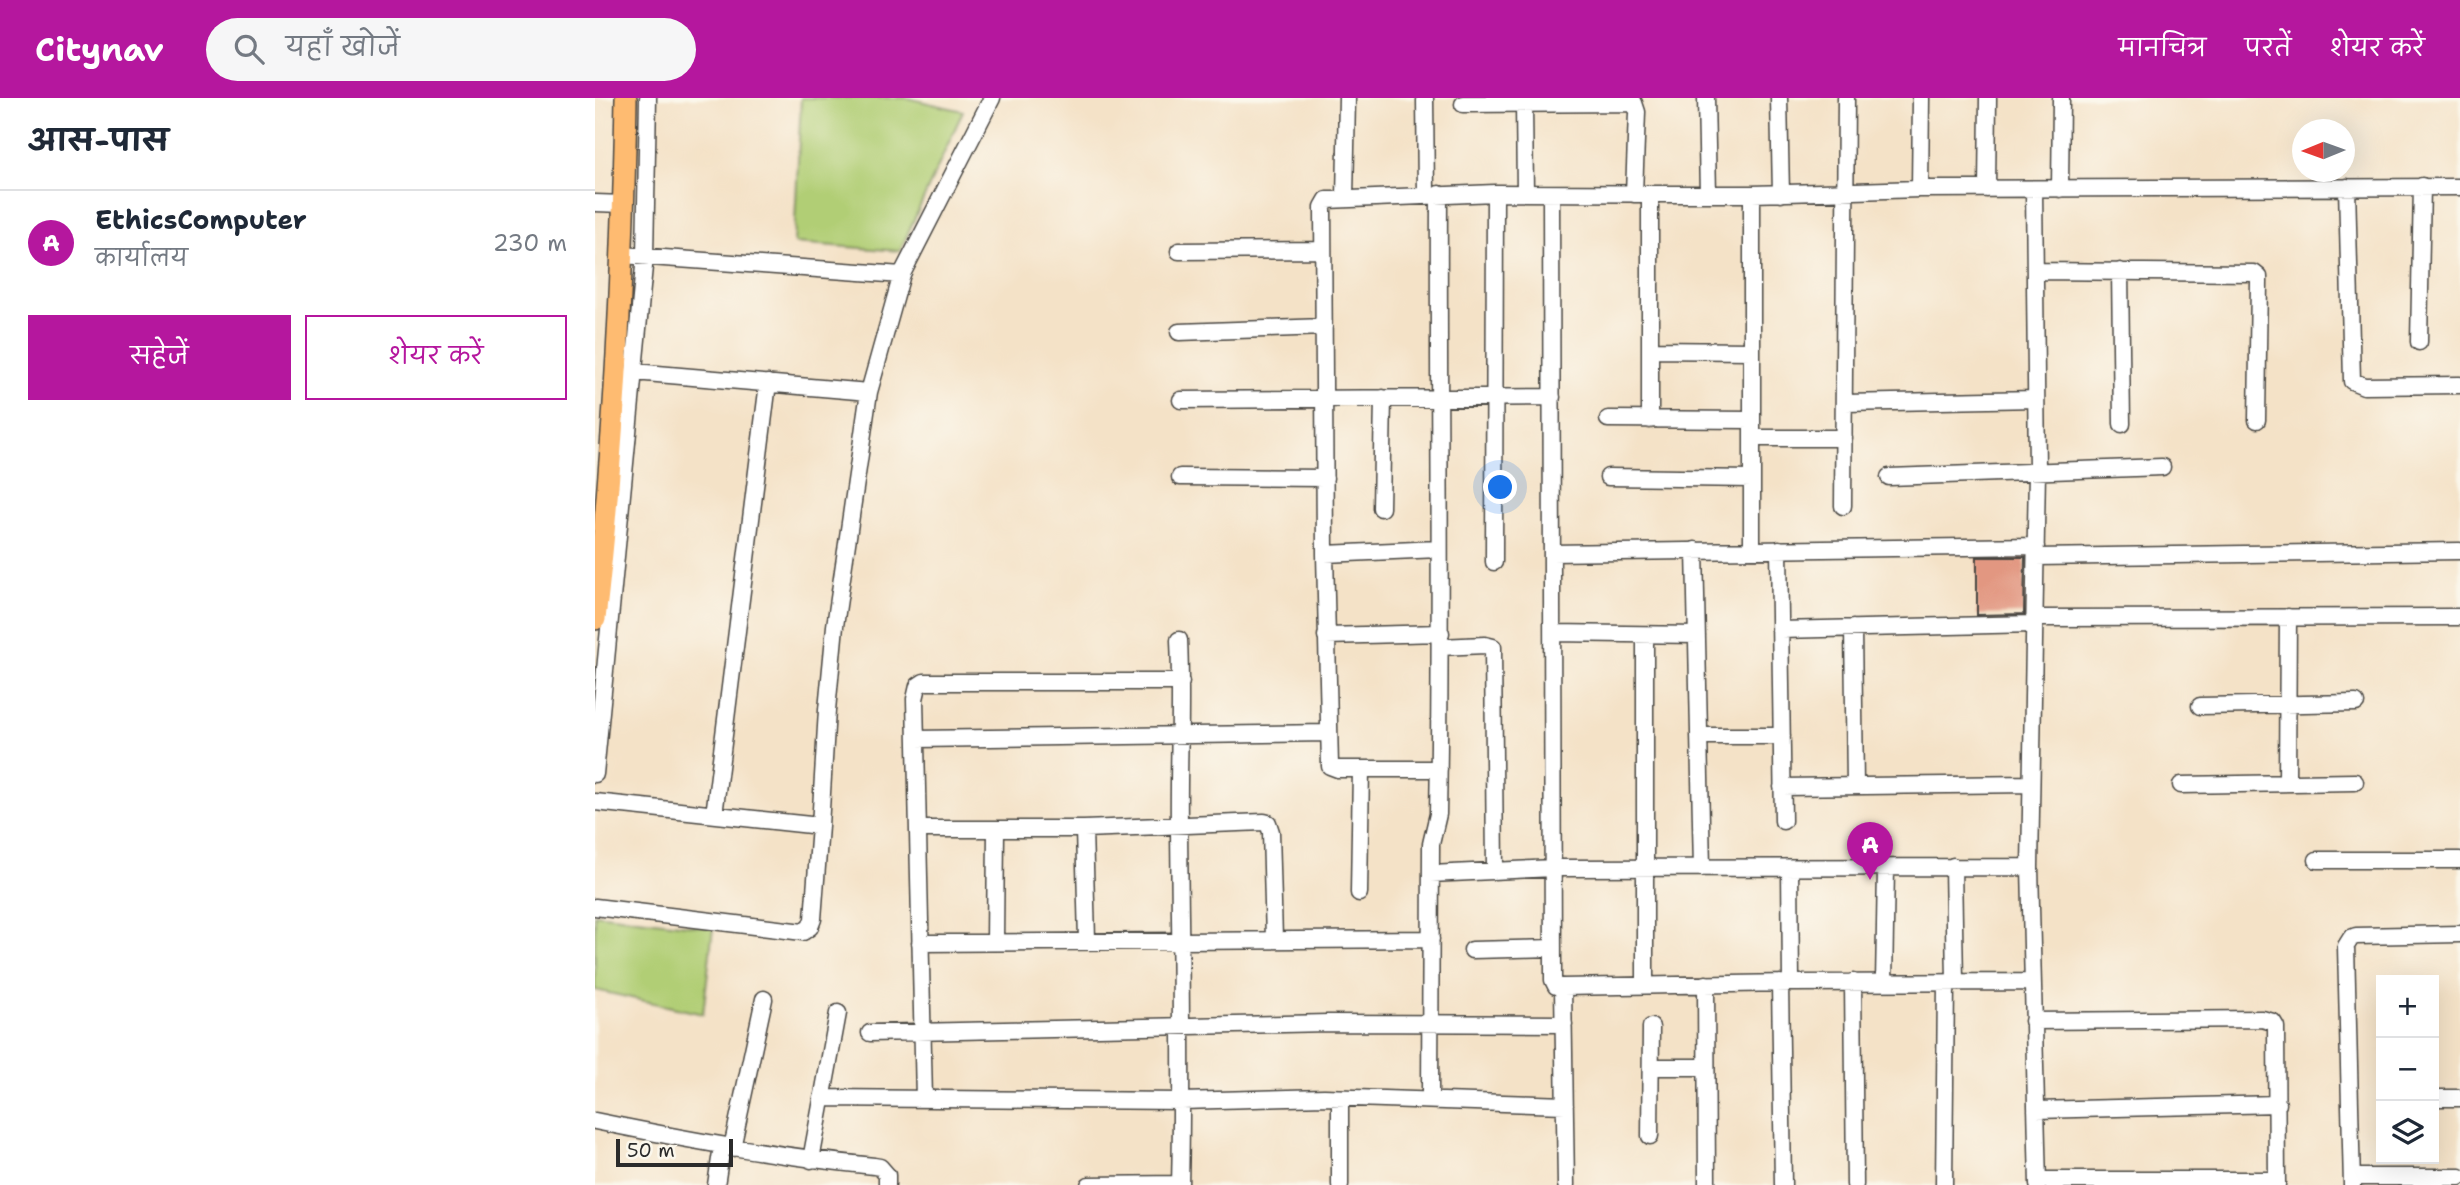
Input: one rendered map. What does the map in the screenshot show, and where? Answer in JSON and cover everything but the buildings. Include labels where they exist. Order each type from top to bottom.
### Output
[{"type":"main road","points":[[595,619],[601,506],[622,255],[626,98]]},
{"type":"street","points":[[595,774],[645,256],[648,98]]},
{"type":"street","points":[[1345,198],[1347,98]]},
{"type":"street","points":[[1425,98],[1432,195],[1441,640],[1437,822],[1431,844],[1430,1100]]},
{"type":"street","points":[[1706,98],[1708,194]]},
{"type":"street","points":[[1779,98],[1780,194]]},
{"type":"street","points":[[1843,506],[1846,98]]},
{"type":"street","points":[[1920,189],[1921,98]]},
{"type":"street","points":[[1987,190],[1988,98]]},
{"type":"street","points":[[2060,98],[2060,189]]},
{"type":"street","points":[[595,907],[796,933],[810,927],[813,919],[835,626],[869,392],[902,275],[988,99]]},
{"type":"street","points":[[1463,104],[1634,101],[1637,112],[1650,350],[1650,419]]},
{"type":"street","points":[[1524,104],[1525,193]]},
{"type":"street","points":[[2347,187],[2352,381],[2364,386],[2460,385]]},
{"type":"street","points":[[2419,342],[2422,187]]},
{"type":"street","points":[[1439,769],[1338,769],[1330,766],[1326,636],[1323,203],[1330,199],[1495,193],[1780,194],[1920,189],[2460,187]]},
{"type":"street","points":[[2033,1021],[2268,1020],[2276,1027],[2277,1182],[2038,1183],[2036,1110],[2033,1021],[2032,982],[2030,867],[2037,471],[2034,189]]},
{"type":"street","points":[[1494,562],[1495,193]]},
{"type":"street","points":[[1551,194],[1554,983],[1563,987],[2032,982]]},
{"type":"street","points":[[1752,194],[1752,549]]},
{"type":"street","points":[[595,203],[624,204]]},
{"type":"street","points":[[1179,251],[1323,250]]},
{"type":"street","points":[[622,255],[902,275]]},
{"type":"street","points":[[2035,271],[2254,273],[2259,277],[2257,420]]},
{"type":"street","points":[[2120,271],[2122,424]]},
{"type":"street","points":[[1179,332],[1324,327]]},
{"type":"street","points":[[1650,350],[1752,351]]},
{"type":"street","points":[[634,372],[869,392]]},
{"type":"street","points":[[714,815],[768,383]]},
{"type":"street","points":[[1181,400],[1552,397]]},
{"type":"street","points":[[1381,508],[1383,398]]},
{"type":"street","points":[[1845,403],[2036,399]]},
{"type":"street","points":[[1608,419],[1752,420]]},
{"type":"street","points":[[1752,439],[1844,438]]},
{"type":"street","points":[[1889,477],[2162,467]]},
{"type":"street","points":[[1180,477],[1325,478]]},
{"type":"street","points":[[1608,477],[1752,479]]},
{"type":"street","points":[[1325,554],[1439,549]]},
{"type":"street","points":[[1552,553],[1752,549],[2036,552],[2460,551]]},
{"type":"street","points":[[1779,549],[1783,821]]},
{"type":"street","points":[[1695,550],[1702,868]]},
{"type":"street","points":[[2287,783],[2288,617]]},
{"type":"street","points":[[1780,629],[2034,621],[2460,617]]},
{"type":"street","points":[[1853,628],[1855,786]]},
{"type":"street","points":[[1553,633],[1696,635]]},
{"type":"street","points":[[1645,635],[1645,985]]},
{"type":"street","points":[[1326,636],[1441,640],[1493,647],[1495,871]]},
{"type":"street","points":[[1089,1185],[1180,1184],[1182,1101],[1179,640]]},
{"type":"street","points":[[924,1099],[916,739],[918,686],[923,682],[1181,682]]},
{"type":"street","points":[[2200,706],[2356,703]]},
{"type":"street","points":[[916,739],[1328,733]]},
{"type":"street","points":[[1699,736],[1782,736]]},
{"type":"street","points":[[1359,893],[1361,769]]},
{"type":"street","points":[[2181,785],[2355,782]]},
{"type":"street","points":[[1782,788],[2031,784]]},
{"type":"street","points":[[595,802],[820,826]]},
{"type":"street","points":[[918,830],[1084,829],[1268,823],[1272,832],[1274,939]]},
{"type":"street","points":[[995,942],[996,829]]},
{"type":"street","points":[[1084,829],[1087,940]]},
{"type":"street","points":[[2317,860],[2460,860]]},
{"type":"street","points":[[1944,1185],[1953,866]]},
{"type":"street","points":[[1431,874],[1554,868],[2030,867]]},
{"type":"street","points":[[1783,1185],[1790,868]]},
{"type":"street","points":[[1884,982],[1886,868]]},
{"type":"street","points":[[2460,934],[2356,936],[2346,946],[2352,1181],[2460,1177]]},
{"type":"street","points":[[920,943],[1431,939]]},
{"type":"street","points":[[1472,950],[1553,948]]},
{"type":"street","points":[[1853,982],[1855,1185]]},
{"type":"street","points":[[1706,984],[1707,1185]]},
{"type":"street","points":[[1563,987],[1566,1185]]},
{"type":"street","points":[[716,1185],[764,999]]},
{"type":"street","points":[[811,1160],[838,1013]]},
{"type":"street","points":[[870,1033],[1328,1023],[1564,1024]]},
{"type":"street","points":[[1650,1136],[1651,1027]]},
{"type":"street","points":[[1650,1067],[1706,1067]]},
{"type":"street","points":[[822,1098],[1182,1101],[1340,1098],[1565,1105]]},
{"type":"street","points":[[1340,1098],[1341,1185]]},
{"type":"street","points":[[2439,1098],[2460,1098]]},
{"type":"street","points":[[2036,1110],[2278,1104]]},
{"type":"street","points":[[595,1121],[727,1147],[880,1167],[887,1175],[887,1185]]},
{"type":"green space","points":[[801,98],[907,98],[963,111],[900,251],[794,243]]},
{"type":"green space","points":[[595,914],[713,928],[703,1014],[595,990]]},
{"type":"place","name":"EthicsComputer","points":[[1870,880]]}]
